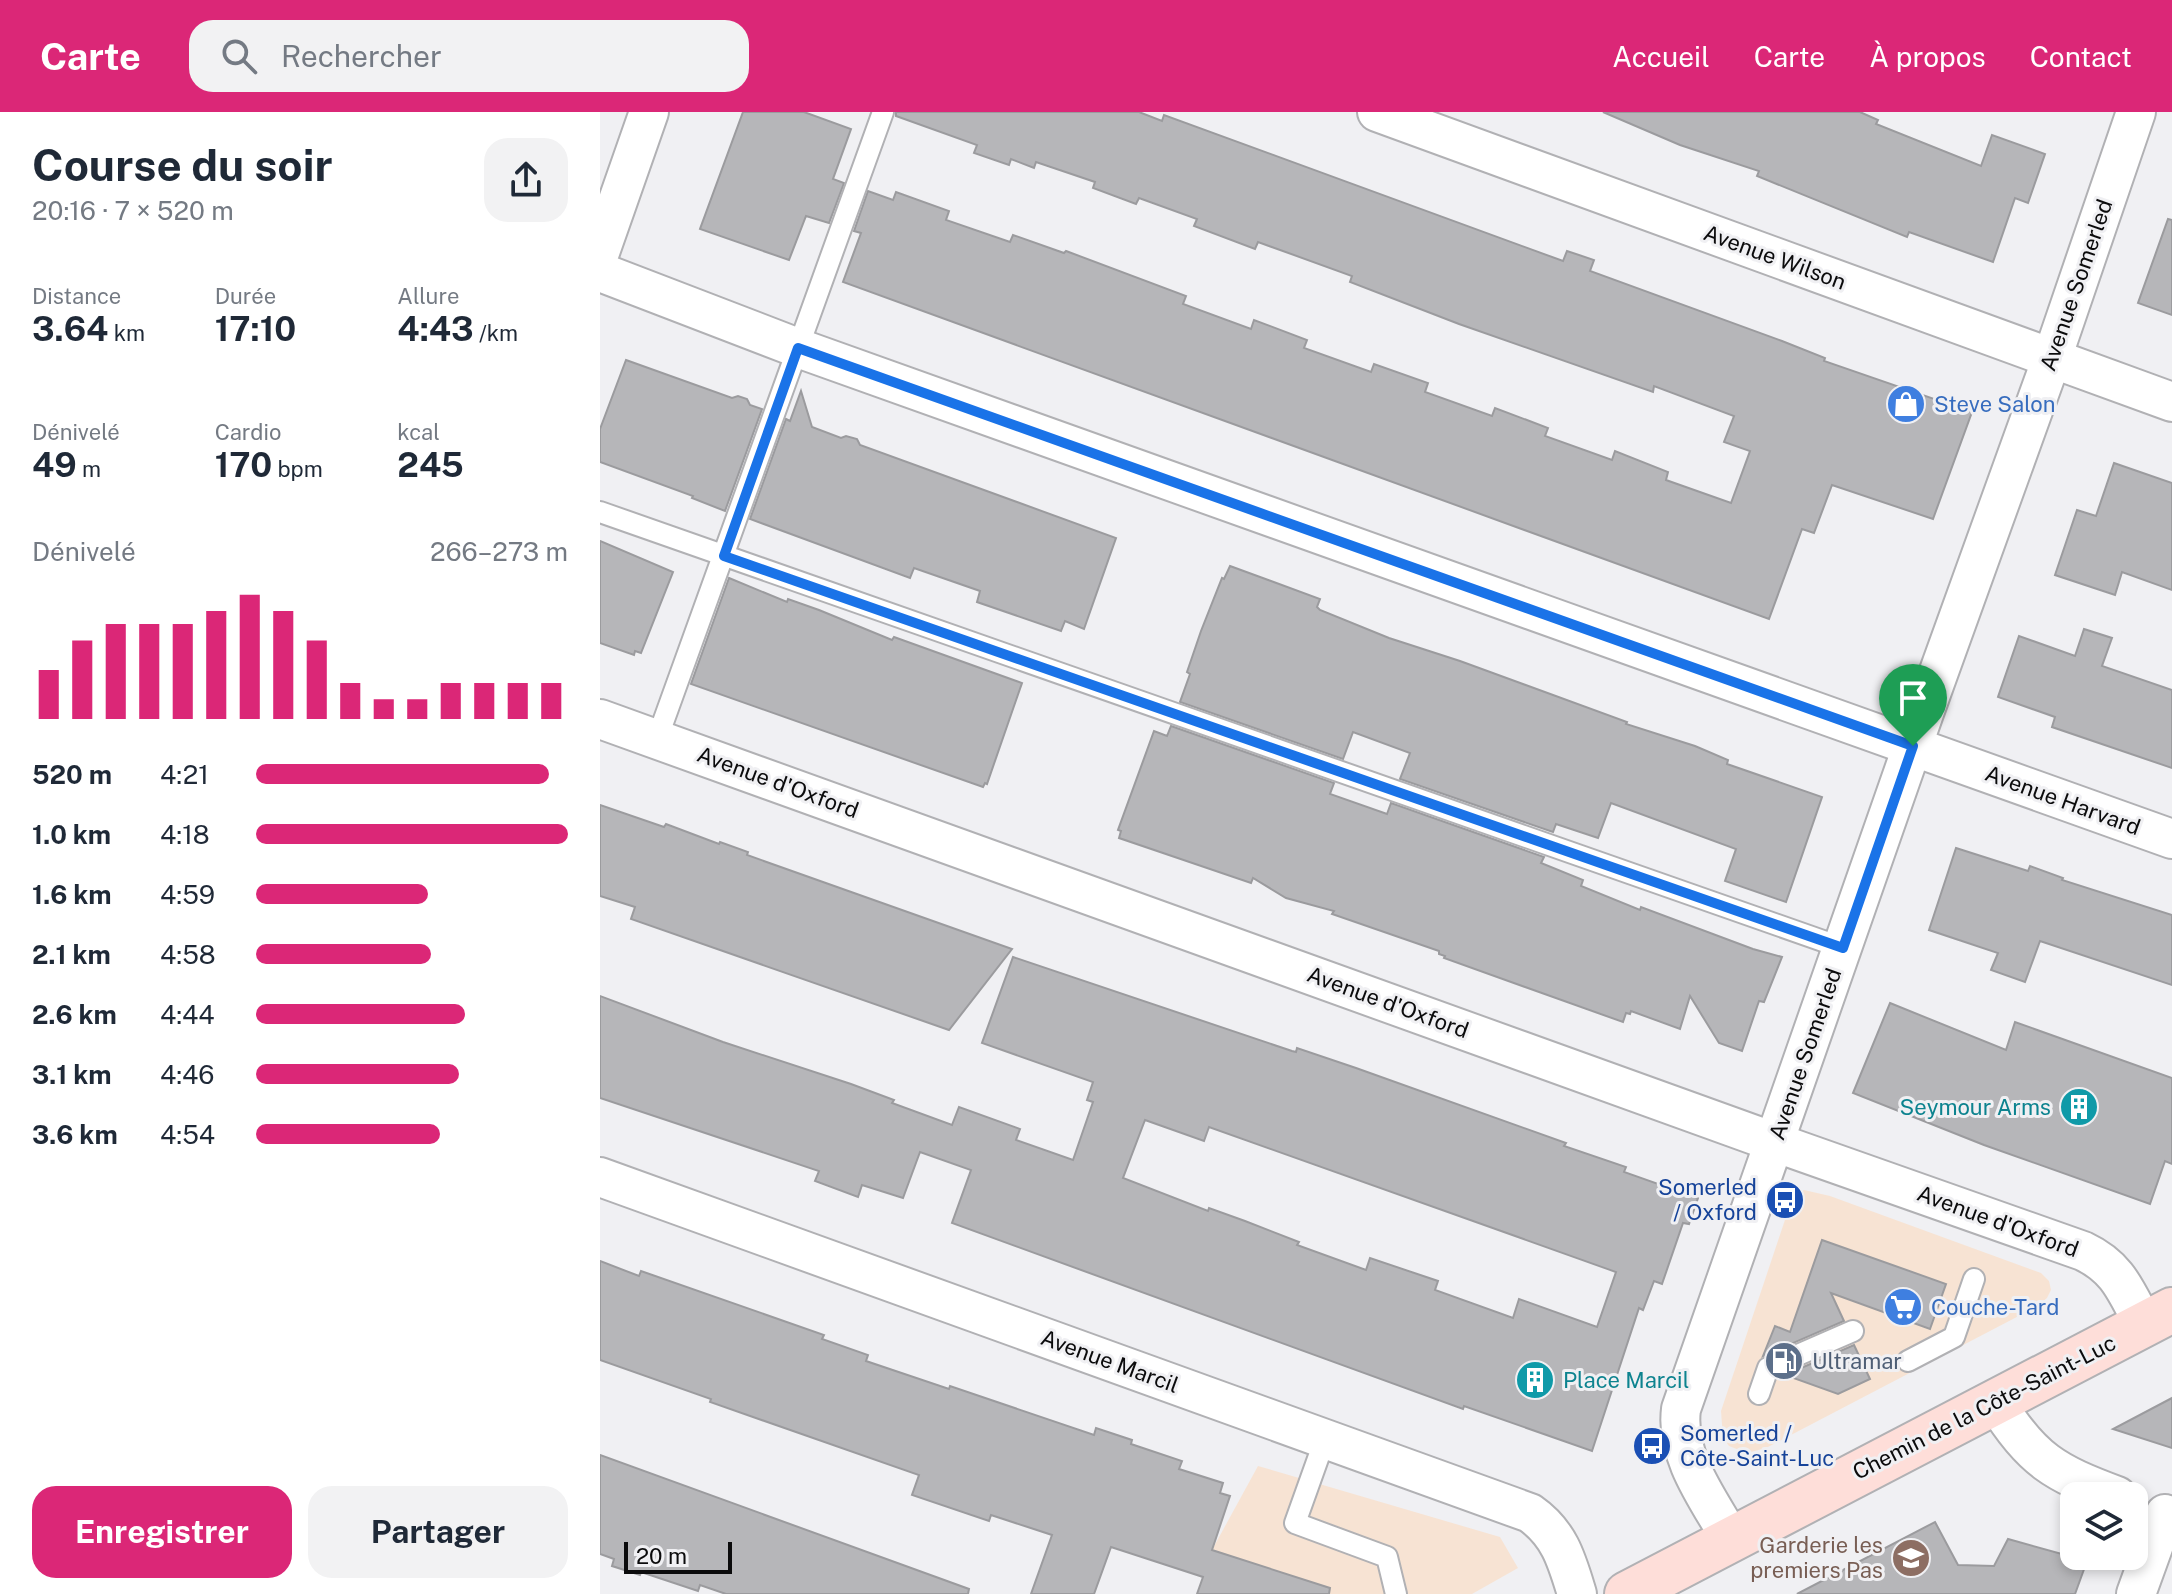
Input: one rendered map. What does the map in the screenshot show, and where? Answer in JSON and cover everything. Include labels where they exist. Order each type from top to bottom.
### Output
[{"type":"main road","name":"Chemin de la Côte-Saint-Luc","points":[[1627,1594],[2158,1318]]},
{"type":"street","points":[[600,252],[649,112]]},
{"type":"street","name":"Avenue Wilson","points":[[1377,112],[2172,402]]},
{"type":"street","name":"Avenue Somerled","points":[[1731,1539],[1688,1460],[1679,1419],[1692,1372],[2052,358],[2136,112]]},
{"type":"street","name":"Avenue Harvard","points":[[600,272],[798,348],[2172,839]]},
{"type":"street","name":"Avenue d'Oxford","points":[[600,719],[2090,1254],[2110,1267],[2158,1318]]},
{"type":"street","name":"Avenue Marcil","points":[[600,1177],[1530,1513],[1563,1548],[1577,1594]]},
{"type":"street","points":[[1996,1402],[2016,1434],[2050,1467],[2085,1482]]},
{"type":"street","points":[[2136,1594],[2157,1511]]},
{"type":"lane","points":[[657,739],[883,112]]},
{"type":"lane","points":[[600,512],[1843,948]]},
{"type":"lane","points":[[1908,1361],[1954,1337],[1974,1279]]},
{"type":"lane","points":[[1759,1394],[1768,1368],[1853,1331]]},
{"type":"lane","points":[[1325,1439],[1295,1523],[1387,1557],[1396,1594]]},
{"type":"shaded area","points":[[1804,1190],[1830,1196],[2041,1273],[2049,1281],[2051,1290],[2038,1306],[1766,1448],[1747,1453],[1729,1446],[1723,1438],[1721,1411],[1791,1202],[1795,1195]]},
{"type":"shaded area","points":[[1258,1466],[1500,1537],[1518,1568],[1472,1594],[1197,1594],[1212,1550]]},
{"type":"building","points":[[743,112],[804,112],[851,129],[833,179],[844,183],[829,223],[806,216],[789,260],[700,229]]},
{"type":"building","points":[[896,112],[1139,112],[1162,121],[1164,115],[1563,261],[1567,251],[1594,260],[1590,271],[1782,341],[1825,358],[1824,361],[1972,412],[1933,519],[1832,485],[1814,533],[1802,529],[1769,619],[843,282],[861,233],[854,231],[868,191],[893,200],[896,192],[949,211],[946,220],[1010,242],[1013,235],[1064,253],[1066,251],[1186,296],[1183,304],[1251,329],[1254,320],[1307,340],[1304,348],[1371,372],[1374,364],[1428,383],[1425,392],[1492,416],[1495,408],[1548,428],[1545,436],[1612,460],[1615,451],[1668,472],[1666,480],[1731,503],[1750,451],[1724,442],[1734,416],[1654,386],[1653,392],[1459,324],[1350,282],[1352,276],[1258,242],[1255,249],[1194,226],[1197,219],[1139,198],[1136,204],[1093,188],[1095,182],[1036,162],[1034,168],[1011,159],[1009,165],[974,153],[977,145],[896,116]]},
{"type":"building","points":[[1603,112],[1860,112],[1878,120],[1876,124],[1981,166],[1992,135],[2045,154],[2028,203],[2015,198],[1993,262],[1909,232],[1907,237],[1757,176],[1759,171],[1680,145]]},
{"type":"building","points":[[2168,219],[2172,220],[2172,315],[2138,303]]},
{"type":"building","points":[[626,360],[732,398],[747,399],[750,405],[762,409],[725,511],[600,462],[600,429]]},
{"type":"building","points":[[801,391],[812,427],[841,438],[857,439],[860,445],[1116,538],[1084,629],[1065,621],[1061,631],[977,602],[980,591],[914,568],[910,578],[750,519],[786,419],[790,421]]},
{"type":"building","points":[[2114,463],[2172,483],[2172,590],[2122,572],[2115,595],[2055,575],[2077,510],[2096,516]]},
{"type":"building","points":[[600,541],[673,572],[641,653],[635,651],[634,655],[600,643]]},
{"type":"building","points":[[1230,566],[1320,599],[1317,607],[1320,610],[1389,638],[1695,746],[1728,760],[1727,764],[1822,797],[1786,902],[1725,881],[1736,849],[1611,803],[1598,838],[1556,824],[1553,832],[1400,779],[1410,753],[1353,732],[1343,759],[1180,702],[1201,631],[1222,578]]},
{"type":"building","points":[[729,578],[892,640],[894,637],[1022,683],[987,784],[983,787],[691,684]]},
{"type":"building","points":[[2084,629],[2112,638],[2102,666],[2172,690],[2172,768],[2052,727],[2055,717],[1998,697],[2019,636],[2075,656]]},
{"type":"building","points":[[1171,726],[1334,783],[1330,794],[1387,814],[1391,803],[1544,857],[1541,863],[1583,880],[1581,886],[1640,910],[1641,907],[1782,957],[1764,1002],[1759,1001],[1742,1051],[1719,1043],[1690,996],[1680,1029],[1631,1011],[1630,1014],[1626,1013],[1623,1022],[1444,958],[1439,951],[1332,914],[1334,911],[1286,898],[1253,878],[1251,883],[1119,838],[1121,831],[1118,830],[1154,731],[1167,736]]},
{"type":"building","points":[[600,805],[720,842],[748,852],[747,855],[1012,949],[949,1030],[631,919],[635,907],[600,896]]},
{"type":"building","points":[[1956,848],[2028,871],[2030,866],[2062,880],[2172,915],[2172,985],[2040,941],[2025,982],[1991,970],[1998,953],[1929,930]]},
{"type":"building","points":[[1013,957],[1292,1051],[1296,1052],[1297,1048],[1356,1068],[1566,1143],[1564,1146],[1626,1167],[1624,1172],[1698,1198],[1689,1224],[1683,1223],[1662,1284],[1654,1281],[1643,1310],[1639,1308],[1592,1451],[1464,1406],[1463,1409],[952,1223],[971,1170],[920,1152],[903,1198],[862,1185],[858,1197],[815,1181],[819,1171],[600,1098],[600,996],[723,1042],[851,1084],[952,1125],[959,1107],[1020,1129],[1016,1140],[1073,1160],[1093,1102],[1087,1100],[1093,1082],[982,1043]],"holes":[[[1145,1120],[1204,1141],[1209,1127],[1616,1272],[1597,1327],[1519,1299],[1513,1318],[1435,1290],[1438,1281],[1370,1258],[1366,1270],[1297,1245],[1299,1242],[1245,1221],[1209,1208],[1208,1211],[1123,1178]]]},
{"type":"building","points":[[1890,1003],[2006,1050],[2015,1022],[2172,1078],[2172,1164],[2165,1161],[2150,1204],[1984,1145],[1853,1093]]},
{"type":"building","name":"Couche-Tard","points":[[1822,1240],[1946,1284],[1930,1329],[1831,1293],[1844,1321],[1763,1356],[1775,1326],[1790,1332]]},
{"type":"building","points":[[600,1261],[639,1276],[641,1271],[824,1335],[822,1339],[868,1355],[866,1361],[1094,1435],[1096,1428],[1182,1461],[1179,1469],[1223,1483],[1220,1493],[1230,1496],[1212,1550],[1330,1588],[1329,1594],[1197,1594],[1203,1577],[1111,1547],[1094,1594],[1031,1594],[1052,1535],[991,1515],[989,1521],[912,1495],[919,1475],[600,1360]]},
{"type":"building","points":[[1854,1345],[1870,1379],[1838,1394],[1785,1375]]},
{"type":"building","points":[[2172,1398],[2172,1448],[2113,1429]]},
{"type":"building","points":[[600,1455],[969,1589],[968,1594],[726,1594],[700,1585],[698,1591],[612,1566],[614,1559],[600,1554]]},
{"type":"building","points":[[1935,1522],[1958,1565],[1994,1566],[2008,1539],[2060,1553],[2060,1570],[2084,1570],[2075,1594],[1797,1594]]},
{"type":"place","name":"Steve Salon","points":[[1906,404]]},
{"type":"place","name":"Seymour Arms","points":[[2079,1107]]},
{"type":"place","name":"Somerled / Oxford","points":[[1785,1200]]},
{"type":"place","name":"Couche-Tard","points":[[1903,1307]]},
{"type":"place","name":"Ultramar","points":[[1784,1361]]},
{"type":"place","name":"Place Marcil","points":[[1535,1380]]},
{"type":"place","name":"Somerled / Côte-Saint-Luc","points":[[1652,1446]]},
{"type":"place","name":"Garderie les premiers Pas","points":[[1911,1558]]},
{"type":"route","points":[[798,348],[1913,746],[1843,948],[724,556],[798,348]]}]
